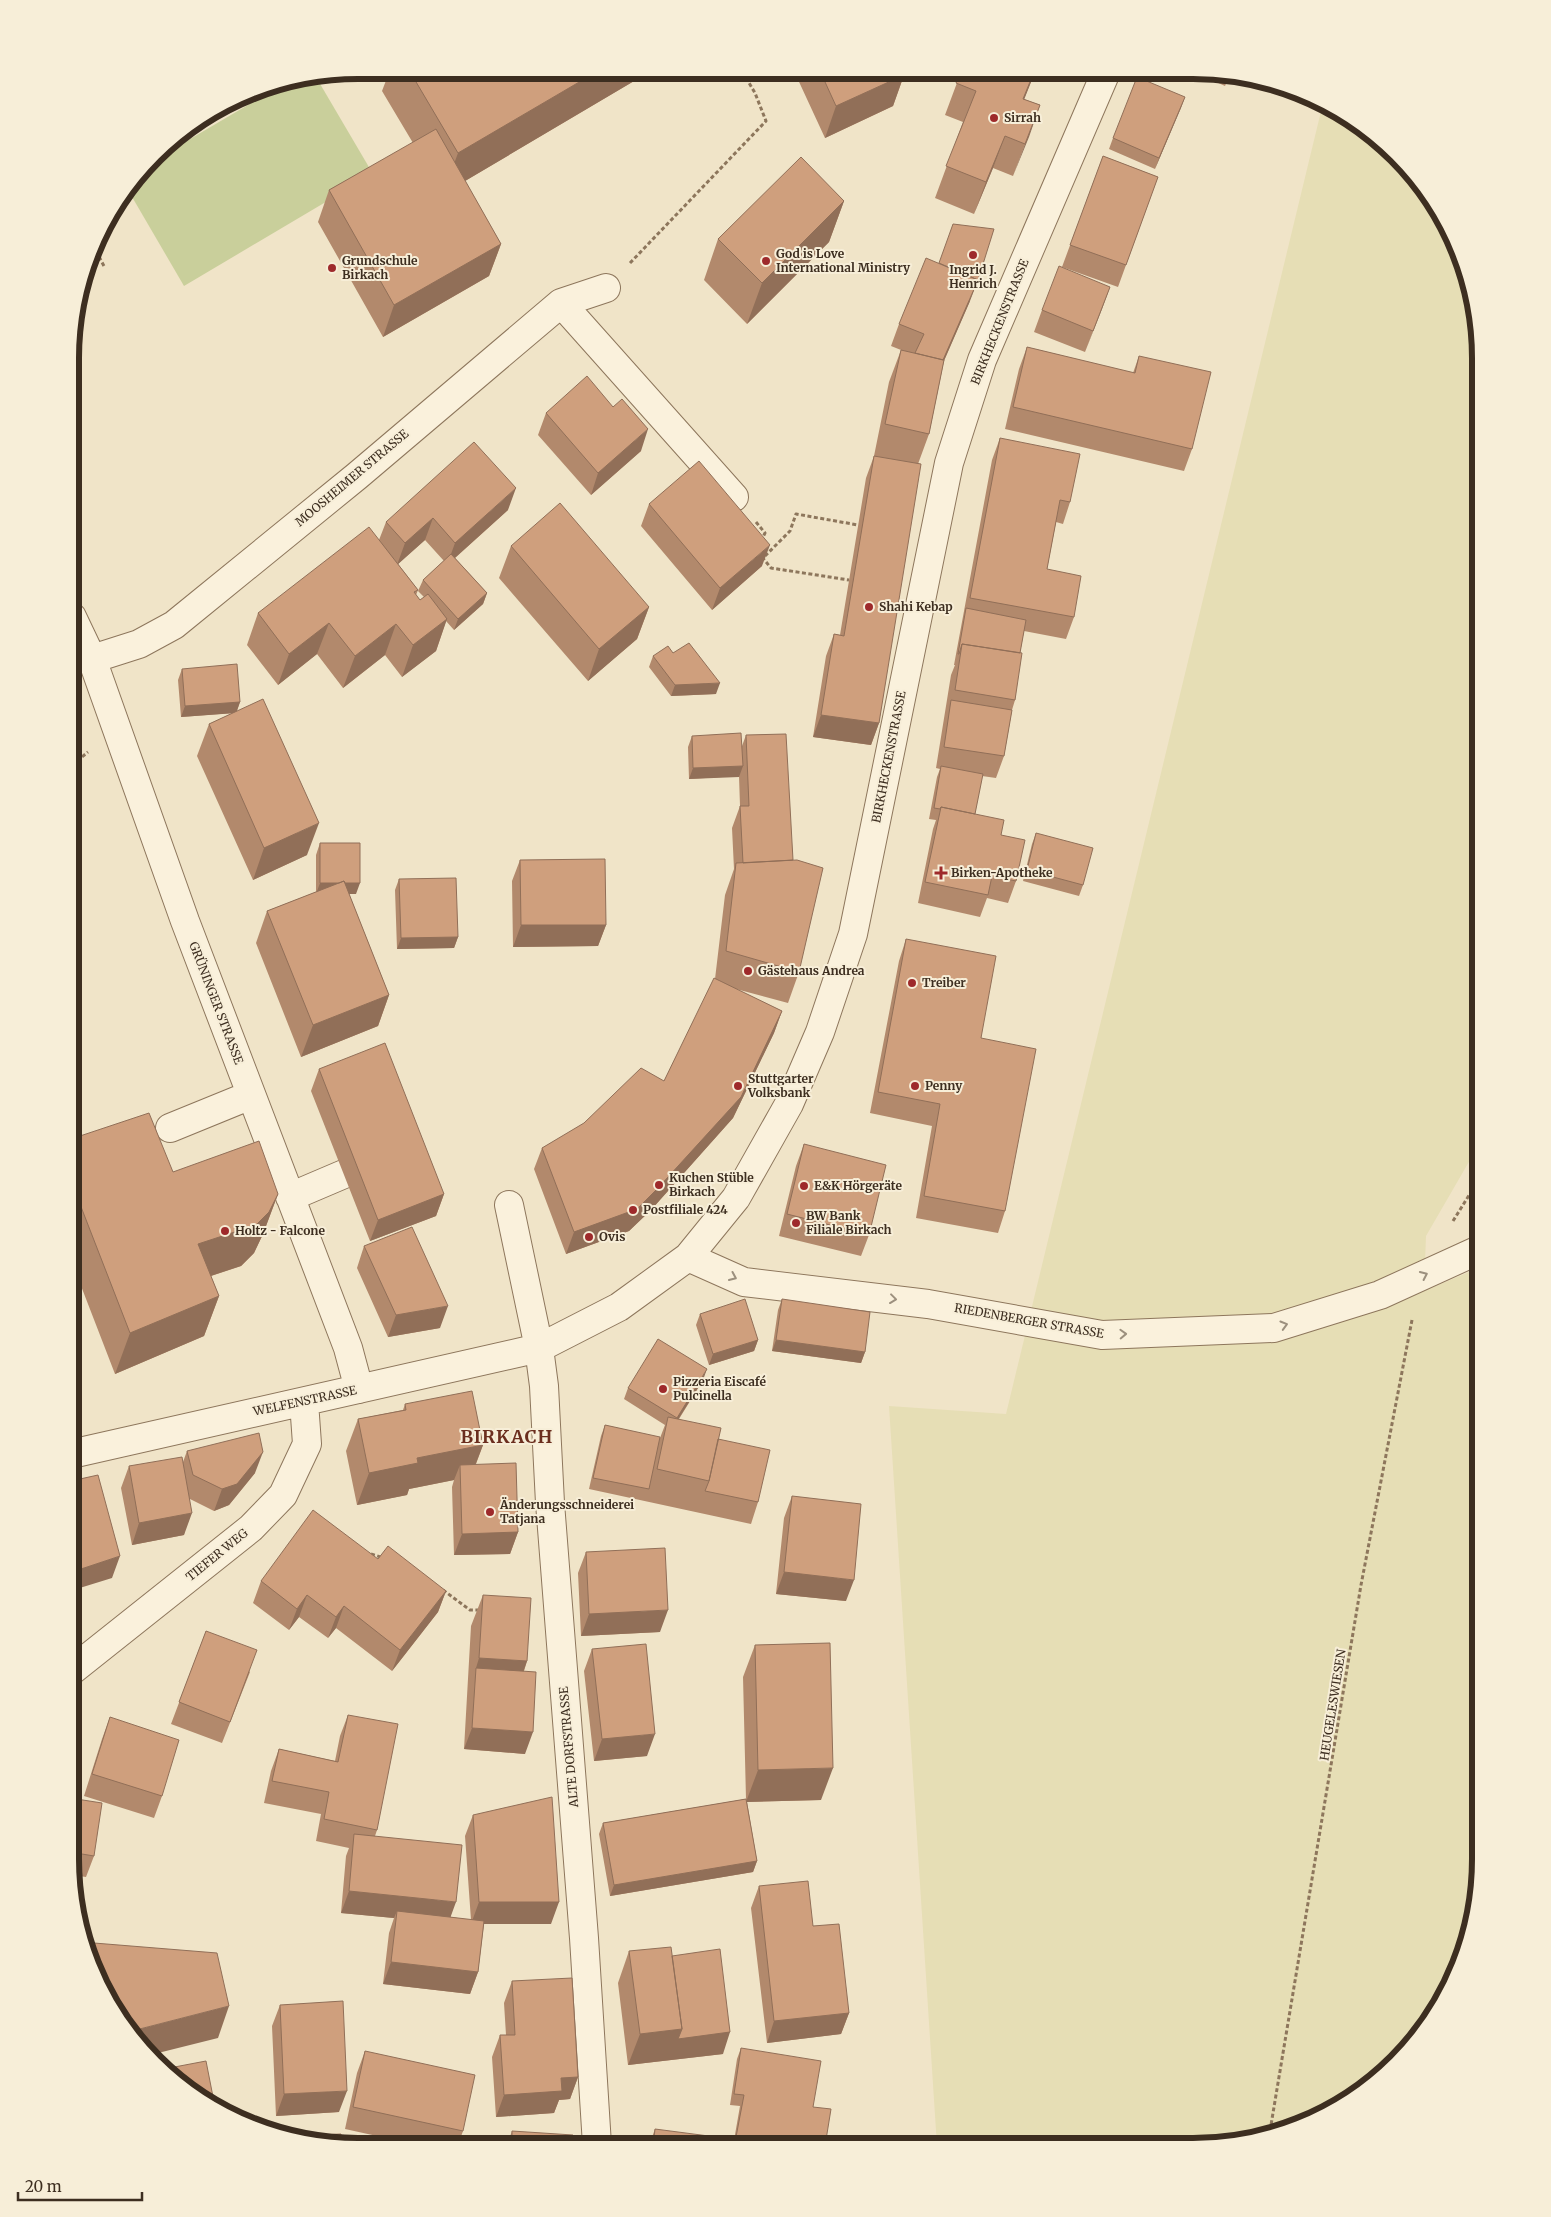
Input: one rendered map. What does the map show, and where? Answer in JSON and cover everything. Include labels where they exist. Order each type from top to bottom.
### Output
[{"type":"street","name":"BIRKHECKENSTRASSE","points":[[539,1348],[619,1307],[688,1257],[736,1198],[788,1104],[820,1032],[852,934],[949,463],[982,360],[1103,79]]},
{"type":"street","name":"MOOSHEIMER STRASSE","points":[[92,659],[138,644],[174,625],[357,476],[561,303],[606,288]]},
{"type":"street","points":[[561,303],[734,497]]},
{"type":"street","name":"GRÜNINGER STRASSE","points":[[79,632],[92,659],[185,921],[348,1348],[359,1389]]},
{"type":"street","points":[[170,1128],[252,1095]]},
{"type":"street","points":[[290,1197],[344,1174]]},
{"type":"street","name":"ALTE DORFSTRASSE","points":[[509,1205],[539,1348],[544,1386],[550,1503],[584,1938],[597,2138]]},
{"type":"street","name":"RIEDENBERGER STRASSE","points":[[688,1257],[744,1282],[928,1304],[1102,1335],[1274,1328],[1380,1295],[1472,1253]]},
{"type":"street","name":"WELFENSTRASSE","points":[[79,1445],[304,1402],[539,1348]]},
{"type":"street","name":"TIEFER WEG","points":[[79,1665],[251,1528],[283,1495],[307,1444],[304,1402]]},
{"type":"path","points":[[606,288],[766,120],[755,93],[747,79]]},
{"type":"path","points":[[98,256],[105,268]]},
{"type":"path","points":[[734,497],[765,533],[761,542]]},
{"type":"path","points":[[762,558],[790,531],[796,514],[858,525]]},
{"type":"path","points":[[759,554],[771,568],[848,580]]},
{"type":"path","name":"HEUGELESWIESEN","points":[[1271,2127],[1361,1586],[1420,1276]]},
{"type":"path","points":[[364,1549],[372,1555],[389,1560]]},
{"type":"path","points":[[438,1587],[470,1610],[490,1610]]},
{"type":"shaded area","points":[[1321,109],[1363,136],[1391,160],[1415,188],[1435,218],[1444,234],[1463,285],[1472,339],[1472,1157],[1426,1236],[1424,1291],[1472,1271],[1472,1878],[1463,1932],[1451,1966],[1435,1999],[1415,2029],[1391,2057],[1363,2081],[1317,2110],[1266,2129],[1212,2138],[936,2138],[889,1406],[1006,1414]]},
{"type":"green space","points":[[319,81],[373,174],[184,286],[131,195],[160,160],[172,150],[264,95],[285,88]]},
{"type":"building","points":[[414,79],[584,79],[458,153]]},
{"type":"building","points":[[824,79],[895,79],[836,106]]},
{"type":"building","points":[[958,79],[1031,79],[1023,99],[1040,105],[1025,144],[1005,136],[986,182],[946,166],[976,91],[956,83]]},
{"type":"building","points":[[1136,79],[1142,79],[1185,97],[1159,158],[1113,138]]},
{"type":"building","points":[[436,129],[501,244],[394,305],[329,190]]},
{"type":"building","points":[[1103,156],[1158,177],[1126,265],[1070,245]]},
{"type":"building","points":[[801,157],[844,201],[762,283],[718,239]]},
{"type":"building","points":[[953,224],[994,229],[978,280],[939,263]]},
{"type":"building","points":[[926,258],[978,280],[943,360],[915,353],[924,334],[899,324]]},
{"type":"building","points":[[1059,266],[1110,287],[1093,331],[1042,310]]},
{"type":"building","points":[[1027,347],[1135,373],[1139,356],[1211,372],[1192,449],[1013,407]]},
{"type":"building","points":[[901,350],[944,360],[929,434],[885,424]]},
{"type":"building","points":[[587,376],[613,407],[622,399],[648,429],[598,473],[546,413]]},
{"type":"building","points":[[1000,438],[1080,454],[1070,502],[1060,500],[1047,569],[1081,576],[1074,617],[970,598]]},
{"type":"building","points":[[474,442],[516,488],[455,543],[433,518],[405,543],[386,522]]},
{"type":"building","points":[[874,456],[921,464],[879,723],[821,715],[834,634],[844,636]]},
{"type":"building","points":[[699,461],[770,545],[720,588],[649,504]]},
{"type":"building","points":[[560,503],[649,607],[599,649],[511,546]]},
{"type":"building","points":[[369,527],[418,590],[414,592],[420,600],[428,594],[447,619],[413,645],[396,624],[355,656],[329,623],[289,654],[258,613]]},
{"type":"building","points":[[451,554],[487,593],[458,619],[423,580]]},
{"type":"building","points":[[966,608],[1026,620],[1020,653],[962,644],[958,654]]},
{"type":"building","points":[[689,643],[720,683],[675,685],[653,656],[668,646],[673,653]]},
{"type":"building","points":[[962,644],[1022,653],[1015,700],[955,690]]},
{"type":"building","points":[[237,664],[240,702],[185,706],[182,669]]},
{"type":"building","points":[[263,699],[319,823],[264,848],[209,724]]},
{"type":"building","points":[[951,700],[1012,710],[1004,756],[944,747]]},
{"type":"building","points":[[741,733],[743,766],[693,768],[692,736]]},
{"type":"building","points":[[786,734],[793,860],[743,863],[740,806],[749,806],[746,735]]},
{"type":"building","points":[[941,766],[983,774],[975,814],[941,807],[940,809],[934,808]]},
{"type":"building","points":[[941,807],[1004,820],[1001,835],[1025,840],[1016,881],[992,876],[988,895],[925,882]]},
{"type":"building","points":[[1036,833],[1093,848],[1083,885],[1027,870]]},
{"type":"building","points":[[320,843],[360,843],[360,883],[345,883],[344,881],[339,883],[320,883]]},
{"type":"building","points":[[605,859],[606,925],[521,925],[520,860]]},
{"type":"building","points":[[797,860],[823,868],[799,972],[726,951],[736,863]]},
{"type":"building","points":[[456,878],[458,937],[401,938],[399,879]]},
{"type":"building","points":[[344,881],[389,995],[313,1025],[267,911]]},
{"type":"building","points":[[906,939],[996,956],[981,1038],[1036,1049],[1005,1211],[924,1196],[940,1104],[878,1092]]},
{"type":"building","points":[[714,978],[782,1011],[741,1097],[637,1209],[574,1232],[542,1148],[584,1123],[641,1068],[664,1081]]},
{"type":"building","points":[[385,1043],[444,1194],[378,1220],[319,1069]]},
{"type":"building","points":[[149,1113],[173,1172],[259,1141],[278,1194],[269,1212],[256,1225],[198,1244],[219,1296],[130,1333],[79,1202],[79,1136]]},
{"type":"building","points":[[804,1144],[886,1165],[869,1235],[787,1214]]},
{"type":"building","points":[[412,1227],[448,1306],[396,1315],[364,1246]]},
{"type":"building","points":[[745,1299],[758,1340],[713,1354],[700,1314]]},
{"type":"building","points":[[782,1299],[870,1312],[865,1352],[776,1340]]},
{"type":"building","name":"Pizzeria Eiscafé Pulcinella","points":[[658,1339],[707,1369],[677,1418],[628,1388]]},
{"type":"building","points":[[472,1391],[483,1445],[417,1458],[418,1463],[369,1473],[358,1419],[406,1410],[405,1404]]},
{"type":"building","points":[[668,1417],[721,1428],[709,1481],[657,1469]]},
{"type":"building","points":[[605,1425],[660,1437],[649,1489],[593,1478]]},
{"type":"building","points":[[259,1433],[263,1452],[237,1484],[222,1489],[193,1475],[187,1451]]},
{"type":"building","points":[[718,1439],[770,1450],[758,1502],[705,1491]]},
{"type":"building","points":[[182,1457],[192,1513],[139,1523],[129,1466]]},
{"type":"building","points":[[516,1463],[518,1532],[462,1534],[460,1465]]},
{"type":"building","points":[[98,1475],[120,1556],[79,1569],[79,1479]]},
{"type":"building","points":[[792,1496],[861,1504],[854,1580],[784,1572]]},
{"type":"building","points":[[313,1510],[378,1559],[388,1546],[446,1591],[400,1650],[344,1606],[336,1617],[307,1595],[297,1609],[261,1581]]},
{"type":"building","points":[[665,1548],[668,1610],[589,1614],[586,1552]]},
{"type":"building","points":[[483,1595],[531,1598],[527,1661],[479,1658]]},
{"type":"building","points":[[206,1631],[257,1650],[230,1722],[179,1702]]},
{"type":"building","points":[[830,1643],[833,1768],[758,1770],[755,1645]]},
{"type":"building","points":[[646,1644],[655,1734],[602,1739],[592,1649]]},
{"type":"building","points":[[476,1668],[536,1672],[533,1732],[472,1728]]},
{"type":"building","points":[[348,1715],[398,1724],[377,1830],[324,1819],[329,1792],[272,1781],[279,1749],[338,1762]]},
{"type":"building","points":[[110,1717],[179,1740],[162,1796],[92,1774]]},
{"type":"building","points":[[552,1797],[559,1902],[479,1902],[473,1815]]},
{"type":"building","points":[[79,1799],[102,1803],[94,1856],[79,1854]]},
{"type":"building","points":[[746,1799],[757,1861],[614,1885],[603,1823]]},
{"type":"building","points":[[354,1834],[462,1845],[456,1902],[349,1891]]},
{"type":"building","points":[[808,1881],[813,1926],[839,1924],[849,2013],[774,2021],[759,1886]]},
{"type":"building","points":[[397,1911],[484,1921],[478,1972],[391,1962]]},
{"type":"building","points":[[94,1943],[217,1953],[229,2006],[137,2030],[107,1983],[93,1946]]},
{"type":"building","points":[[671,1947],[682,2029],[640,2034],[629,1951]]},
{"type":"building","points":[[720,1949],[730,2032],[678,2039],[682,2029],[672,1956]]},
{"type":"building","points":[[572,1978],[578,2077],[561,2078],[562,2091],[504,2095],[500,2035],[515,2035],[512,1981]]},
{"type":"building","points":[[343,2001],[347,2091],[284,2094],[280,2005]]},
{"type":"building","points":[[741,2048],[821,2061],[813,2107],[831,2109],[826,2138],[736,2137],[744,2095],[734,2094]]},
{"type":"building","points":[[365,2051],[475,2075],[463,2131],[353,2107]]},
{"type":"building","points":[[206,2061],[213,2098],[188,2081],[172,2067]]},
{"type":"building","points":[[655,2129],[724,2138],[654,2138]]},
{"type":"building","points":[[512,2131],[573,2135],[573,2138],[512,2138]]},
{"type":"building","points":[[341,2134],[341,2138],[321,2136],[315,2135]]},
{"type":"place","name":"Sirrah","points":[[994,118]]},
{"type":"place","name":"Ingrid J. Henrich","points":[[973,255]]},
{"type":"place","name":"God is Love International Ministry","points":[[766,261]]},
{"type":"place","name":"Grundschule Birkach","points":[[332,268]]},
{"type":"place","name":"Shahi Kebap","points":[[869,607]]},
{"type":"place","name":"Birken-Apotheke","points":[[941,873]]},
{"type":"place","name":"Gästehaus Andrea","points":[[748,971]]},
{"type":"place","name":"Treiber","points":[[912,983]]},
{"type":"place","name":"Stuttgarter Volksbank","points":[[738,1086]]},
{"type":"place","name":"Penny","points":[[915,1086]]},
{"type":"place","name":"Kuchen Stüble Birkach","points":[[659,1185]]},
{"type":"place","name":"E&K Hörgeräte","points":[[804,1186]]},
{"type":"place","name":"Postfiliale 424","points":[[633,1210]]},
{"type":"place","name":"BW Bank Filiale Birkach","points":[[796,1223]]},
{"type":"place","name":"Holtz - Falcone","points":[[225,1231]]},
{"type":"place","name":"Ovis","points":[[589,1237]]},
{"type":"place","name":"Pizzeria Eiscafé Pulcinella","points":[[663,1389]]},
{"type":"place","name":"Änderungsschneiderei Tatjana","points":[[490,1512]]},
{"type":"district","name":"BIRKACH","points":[[507,1437]]}]
